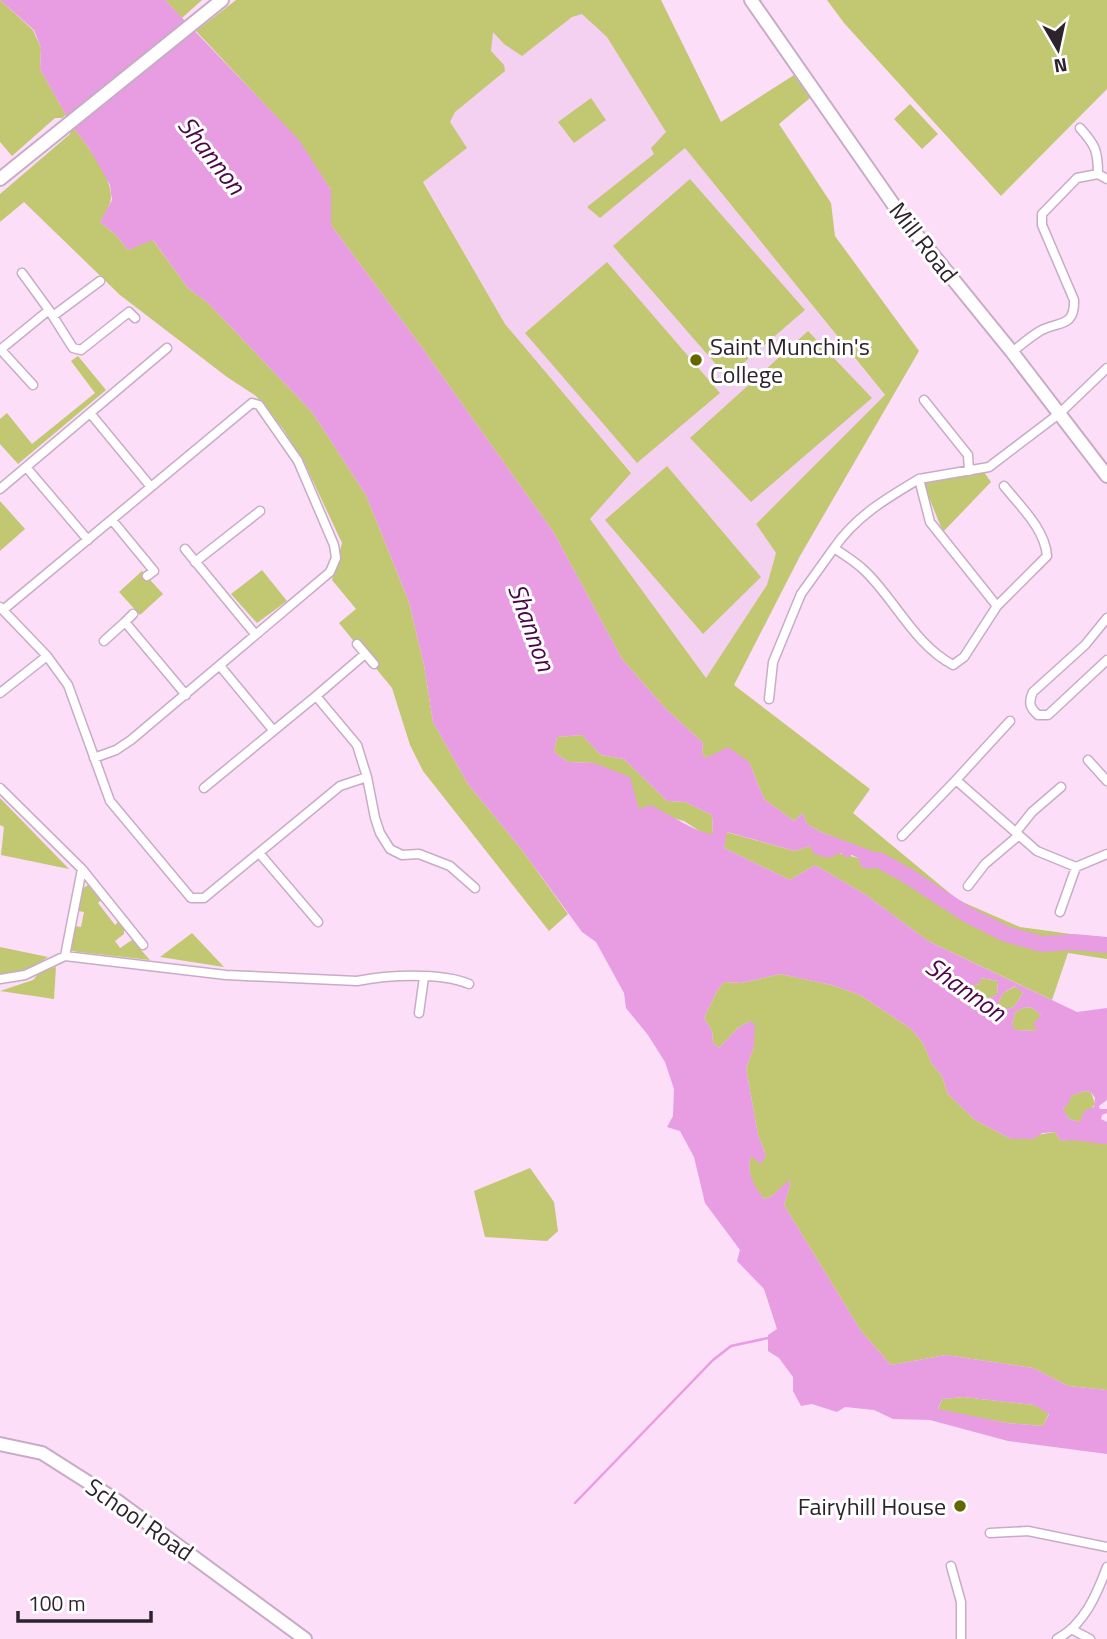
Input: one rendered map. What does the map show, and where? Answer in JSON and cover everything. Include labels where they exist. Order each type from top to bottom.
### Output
[{"type":"street","points":[[0,180],[222,0]]},
{"type":"street","name":"Mill Road","points":[[751,0],[900,214],[1107,475]]},
{"type":"street","points":[[1080,128],[1094,144],[1098,154],[1098,174]]},
{"type":"street","points":[[1012,352],[1039,332],[1065,323],[1074,309],[1074,300],[1042,225],[1042,214],[1077,178],[1098,174],[1107,179]]},
{"type":"street","points":[[22,273],[73,348],[82,350],[130,312]]},
{"type":"street","points":[[33,385],[0,350],[100,281]]},
{"type":"street","points":[[0,489],[167,348]]},
{"type":"street","points":[[769,699],[774,662],[801,594],[843,536],[866,512],[919,480],[989,467],[1060,413],[1107,368]]},
{"type":"street","points":[[924,400],[968,455],[969,471]]},
{"type":"street","points":[[94,758],[116,750],[131,740],[330,572],[336,558],[334,545],[298,461],[259,405],[252,403],[1,609],[47,656],[68,685],[94,758],[110,801],[191,898],[204,898],[340,786],[367,777]]},
{"type":"street","points":[[90,413],[151,487]]},
{"type":"street","points":[[26,467],[88,540]]},
{"type":"street","points":[[919,480],[930,522],[997,606]]},
{"type":"street","points":[[834,548],[864,569],[923,643],[937,656],[953,665],[964,657],[997,606],[1047,556],[1047,546],[1030,517],[1004,486]]},
{"type":"street","points":[[195,562],[260,511]]},
{"type":"street","points":[[112,520],[154,571],[147,576]]},
{"type":"street","points":[[185,549],[255,634]]},
{"type":"street","points":[[104,641],[133,614]]},
{"type":"street","points":[[1107,618],[1085,645],[1033,692],[1029,700],[1031,709],[1038,715],[1048,715],[1107,660]]},
{"type":"street","points":[[125,622],[186,695]]},
{"type":"street","points":[[357,644],[374,664]]},
{"type":"street","points":[[204,788],[365,654]]},
{"type":"street","points":[[0,693],[47,656]]},
{"type":"street","points":[[220,666],[273,730]]},
{"type":"street","points":[[316,696],[357,745],[375,818],[390,849],[402,855],[419,854],[450,866],[475,888]]},
{"type":"street","points":[[902,836],[1010,721]]},
{"type":"street","points":[[1088,760],[1107,781]]},
{"type":"street","points":[[956,780],[1037,851],[1076,867],[1107,854]]},
{"type":"street","points":[[968,886],[985,864],[1017,834],[1032,812],[1060,786]]},
{"type":"street","points":[[0,788],[82,869],[144,945]]},
{"type":"street","points":[[260,854],[318,922]]},
{"type":"street","points":[[1060,912],[1076,867]]},
{"type":"street","points":[[65,956],[82,869]]},
{"type":"street","points":[[0,979],[25,975],[65,956],[226,975],[358,981],[374,978],[457,978],[469,984]]},
{"type":"street","points":[[419,1013],[424,977]]},
{"type":"street","name":"School Road","points":[[0,1444],[42,1453],[116,1500],[305,1639]]},
{"type":"street","points":[[990,1533],[1028,1531],[1107,1547]]},
{"type":"street","points":[[951,1566],[961,1602],[961,1639]]},
{"type":"street","points":[[1058,1639],[1073,1630],[1087,1609],[1107,1567]]},
{"type":"street","points":[[1073,1630],[1090,1639]]},
{"type":"shaded area","name":"Saint Munchin's College","points":[[482,0],[661,0],[685,148],[885,396],[756,524],[776,553],[767,586],[706,678],[590,519],[631,472],[505,324],[401,142]]},
{"type":"green space","points":[[0,0],[33,30],[41,48],[40,69],[66,115],[55,118],[12,156],[0,142]]},
{"type":"green space","points":[[165,0],[202,0],[182,18]]},
{"type":"green space","points":[[236,0],[661,0],[721,122],[794,75],[810,98],[779,124],[831,203],[835,236],[919,351],[800,556],[734,685],[870,789],[853,813],[958,900],[1020,927],[1107,939],[1107,959],[1068,953],[1052,1000],[928,941],[866,895],[815,865],[790,880],[724,848],[726,832],[795,851],[810,846],[858,858],[880,855],[821,832],[807,824],[803,813],[794,821],[764,799],[749,762],[706,758],[702,753],[703,743],[665,708],[622,659],[554,533],[331,225],[331,190],[299,141],[196,31]],"holes":[[[582,14],[607,37],[666,132],[651,148],[654,154],[587,207],[600,218],[685,148],[885,395],[756,524],[776,553],[767,585],[706,678],[590,519],[631,473],[505,324],[423,182],[467,148],[450,122],[455,112],[505,71],[504,65],[491,51],[493,32],[504,44],[522,56],[572,17]]]},
{"type":"green space","points":[[827,0],[1107,0],[1107,89],[1001,196],[844,23]]},
{"type":"green space","points":[[591,98],[606,120],[574,143],[558,122]]},
{"type":"green space","points":[[910,104],[938,134],[922,149],[894,119]]},
{"type":"green space","points":[[72,126],[97,160],[110,189],[110,203],[100,222],[116,235],[128,250],[152,239],[188,288],[208,303],[312,412],[366,495],[409,602],[424,665],[433,722],[468,784],[522,850],[568,914],[549,931],[423,771],[410,745],[392,688],[339,623],[356,609],[332,580],[342,543],[304,462],[283,429],[256,396],[120,295],[24,202],[0,222],[0,194],[70,134]]},
{"type":"green space","points":[[690,179],[805,310],[727,377],[613,246]]},
{"type":"green space","points":[[607,262],[720,393],[637,463],[525,333]]},
{"type":"green space","points":[[808,331],[872,398],[751,502],[690,438]]},
{"type":"green space","points":[[78,356],[106,390],[18,464],[0,444],[0,419],[7,413],[32,444],[95,393],[71,361]]},
{"type":"green space","points":[[667,466],[761,577],[703,634],[605,520]]},
{"type":"green space","points":[[984,472],[991,482],[943,532],[926,490],[926,483]]},
{"type":"green space","points":[[0,501],[25,529],[0,551]]},
{"type":"green space","points":[[262,570],[287,601],[257,623],[231,594]]},
{"type":"green space","points":[[142,571],[163,594],[140,615],[119,592]]},
{"type":"green space","points":[[582,735],[601,755],[624,759],[667,801],[685,802],[712,815],[713,835],[704,834],[684,821],[639,809],[594,763],[568,762],[554,752],[557,737]]},
{"type":"green space","points":[[0,798],[69,869],[1,855],[4,827],[0,825]]},
{"type":"green space","points":[[88,885],[102,899],[98,903],[115,925],[119,921],[124,928],[124,934],[115,941],[120,948],[132,940],[150,960],[70,951],[75,926],[81,927],[84,912],[78,911],[82,889]]},
{"type":"green space","points":[[192,933],[224,967],[160,957]]},
{"type":"green space","points":[[0,947],[48,957],[32,968],[0,975]]},
{"type":"green space","points":[[56,967],[54,999],[0,991],[33,980],[41,971]]},
{"type":"green space","points":[[780,974],[832,985],[860,995],[910,1028],[923,1043],[932,1064],[942,1076],[948,1094],[975,1120],[1011,1139],[1055,1132],[1061,1141],[1074,1139],[1107,1144],[1107,1390],[1068,1386],[1033,1368],[946,1355],[891,1365],[861,1331],[784,1205],[789,1181],[772,1196],[764,1199],[752,1179],[749,1168],[751,1155],[766,1155],[758,1135],[746,1068],[754,1047],[750,1021],[738,1028],[719,1048],[713,1043],[712,1031],[704,1018],[724,982],[741,983]]},
{"type":"green space","points":[[980,978],[998,981],[997,995],[983,1000],[975,996],[970,989],[971,986],[979,984]]},
{"type":"green space","points":[[1016,986],[1023,993],[1014,1007],[1004,1010],[997,1006],[1003,993]]},
{"type":"green space","points":[[1025,1007],[1032,1008],[1041,1015],[1037,1031],[1014,1030],[1012,1025],[1015,1012]]},
{"type":"green space","points":[[1084,1091],[1091,1092],[1095,1104],[1080,1122],[1069,1119],[1063,1109],[1071,1096]]},
{"type":"green space","points":[[530,1168],[554,1202],[558,1231],[547,1241],[485,1237],[474,1191]]},
{"type":"green space","points":[[963,1397],[1034,1405],[1049,1413],[1043,1426],[1007,1423],[938,1410],[942,1399]]},
{"type":"water","name":"Shannon","points":[[0,0],[165,0],[299,140],[331,190],[331,225],[554,533],[622,659],[665,708],[703,743],[702,753],[706,758],[728,747],[749,762],[764,799],[794,821],[803,813],[807,824],[821,832],[880,854],[874,869],[862,868],[858,858],[852,855],[847,858],[841,853],[828,858],[814,854],[810,846],[795,851],[727,832],[724,848],[790,880],[815,865],[866,895],[928,941],[1077,1012],[1107,1008],[1107,1100],[1099,1106],[1100,1109],[1107,1109],[1101,1119],[1107,1122],[1107,1144],[1061,1141],[1055,1132],[1042,1133],[1034,1139],[1011,1139],[975,1120],[948,1094],[942,1076],[932,1064],[923,1043],[910,1028],[860,995],[832,985],[780,974],[741,983],[724,982],[704,1018],[712,1031],[713,1043],[719,1048],[738,1028],[750,1021],[755,1025],[754,1047],[746,1068],[758,1135],[766,1155],[761,1164],[751,1156],[752,1179],[764,1199],[772,1196],[789,1180],[790,1186],[784,1205],[861,1331],[891,1365],[946,1355],[1033,1368],[1068,1386],[1107,1390],[1107,1454],[1008,1441],[930,1420],[893,1419],[874,1410],[845,1407],[837,1412],[812,1404],[801,1406],[793,1391],[793,1377],[779,1358],[768,1351],[768,1335],[777,1329],[764,1289],[737,1261],[740,1250],[705,1203],[694,1157],[680,1131],[667,1127],[673,1116],[674,1089],[665,1062],[626,1008],[624,993],[596,942],[582,932],[522,850],[468,784],[433,722],[424,665],[409,602],[366,495],[312,412],[208,303],[188,288],[153,240],[128,250],[116,235],[100,222],[112,200],[110,185],[40,69],[41,48],[34,30]],"holes":[[[582,735],[601,755],[624,759],[667,801],[685,802],[712,815],[713,834],[691,827],[651,805],[639,809],[630,777],[594,763],[568,762],[554,752],[557,737]],[[981,978],[998,981],[997,995],[983,1000],[976,996],[970,989],[971,986],[979,984]],[[1015,986],[1023,993],[1014,1007],[1004,1010],[997,1006],[1003,993]],[[1025,1007],[1032,1008],[1041,1015],[1033,1024],[1037,1031],[1015,1030],[1012,1025],[1015,1012]],[[1084,1091],[1091,1092],[1095,1098],[1094,1107],[1084,1111],[1080,1122],[1069,1119],[1063,1108],[1068,1105],[1071,1096]],[[963,1397],[1034,1405],[1049,1414],[1043,1426],[1007,1423],[938,1409],[942,1399]]]},
{"type":"waterway","points":[[879,860],[968,915],[1006,934],[1042,944],[1074,942],[1107,945]]},
{"type":"waterway","points":[[575,1503],[713,1360],[731,1346],[768,1338]]},
{"type":"place","name":"Saint Munchin's College","points":[[696,360]]},
{"type":"place","name":"Fairyhill House","points":[[960,1506]]}]
